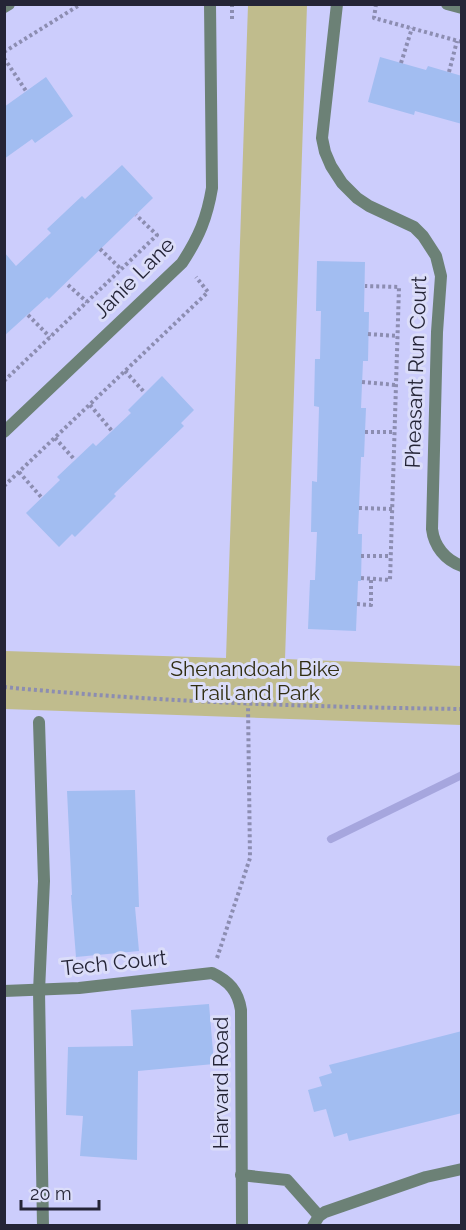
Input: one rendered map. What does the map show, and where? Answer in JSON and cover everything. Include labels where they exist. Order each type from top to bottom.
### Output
[{"type":"street","points":[[4,7],[9,4]]},
{"type":"street","name":"Janie Lane","points":[[4,432],[182,263],[197,240],[207,215],[212,188],[210,4]]},
{"type":"street","name":"Pheasant Run Court","points":[[337,4],[322,138],[331,166],[342,183],[369,206],[414,227],[436,256],[442,285],[437,332],[432,529],[438,548],[450,560],[462,566]]},
{"type":"street","points":[[447,4],[462,8]]},
{"type":"street","points":[[39,722],[44,881],[39,991],[43,1226]]},
{"type":"street","name":"Harvard Road","points":[[212,973],[226,980],[238,997],[241,1010],[242,1226]]},
{"type":"street","name":"Tech Court","points":[[4,991],[79,988],[212,973]]},
{"type":"street","points":[[241,1174],[287,1180],[316,1221],[325,1212],[426,1177],[462,1169]]},
{"type":"path","points":[[4,52],[81,4]]},
{"type":"path","points":[[376,4],[374,18],[459,42],[449,72]]},
{"type":"path","points":[[401,63],[412,28]]},
{"type":"path","points":[[4,58],[26,91]]},
{"type":"path","points":[[4,381],[157,235],[136,215]]},
{"type":"path","points":[[100,249],[121,269]]},
{"type":"path","points":[[68,285],[87,302]]},
{"type":"path","points":[[361,578],[390,580],[399,287],[365,286]]},
{"type":"path","points":[[28,315],[50,337]]},
{"type":"path","points":[[368,334],[398,336]]},
{"type":"path","points":[[125,371],[145,393]]},
{"type":"path","points":[[362,382],[396,385]]},
{"type":"path","points":[[90,405],[112,431]]},
{"type":"path","points":[[365,432],[395,432]]},
{"type":"path","points":[[55,438],[75,460]]},
{"type":"path","points":[[19,472],[42,498]]},
{"type":"path","points":[[359,507],[392,509]]},
{"type":"path","points":[[361,556],[391,556]]},
{"type":"path","points":[[357,604],[371,605],[371,579]]},
{"type":"path","points":[[4,687],[153,700],[248,705],[462,709]]},
{"type":"path","points":[[212,973],[250,858],[248,705]]},
{"type":"green space","name":"Shenandoah Bike Trail and Park","points":[[248,5],[307,5],[285,659],[461,666],[461,725],[5,709],[5,651],[226,658]]},
{"type":"building","points":[[380,57],[426,70],[428,66],[462,76],[462,124],[415,111],[414,115],[368,102]]},
{"type":"building","points":[[46,77],[73,116],[35,143],[32,139],[4,159],[4,107]]},
{"type":"building","points":[[122,165],[153,198],[49,299],[47,297],[4,336],[4,252],[16,266],[51,233],[47,229],[82,196],[85,199]]},
{"type":"building","points":[[317,261],[365,262],[364,312],[369,312],[368,361],[363,361],[361,408],[366,408],[364,457],[361,457],[358,534],[362,534],[361,581],[358,581],[356,631],[308,629],[310,580],[315,580],[317,532],[311,532],[312,481],[317,482],[319,407],[314,406],[315,359],[320,359],[321,311],[316,311]]},
{"type":"building","points":[[162,376],[194,410],[181,423],[184,426],[114,494],[116,496],[75,537],[72,534],[59,547],[26,513],[60,480],[57,477],[93,443],[96,446],[131,413],[128,410]]},
{"type":"building","points":[[135,790],[139,907],[135,907],[139,951],[76,957],[67,791]]},
{"type":"building","points":[[209,1004],[214,1064],[138,1071],[137,1160],[80,1156],[83,1116],[66,1115],[68,1047],[133,1046],[131,1010]]},
{"type":"building","points":[[462,1031],[462,1113],[349,1141],[347,1133],[334,1137],[326,1109],[314,1112],[308,1090],[322,1086],[319,1077],[332,1073],[329,1065]]},
{"type":"waterway","points":[[331,839],[462,775]]}]
